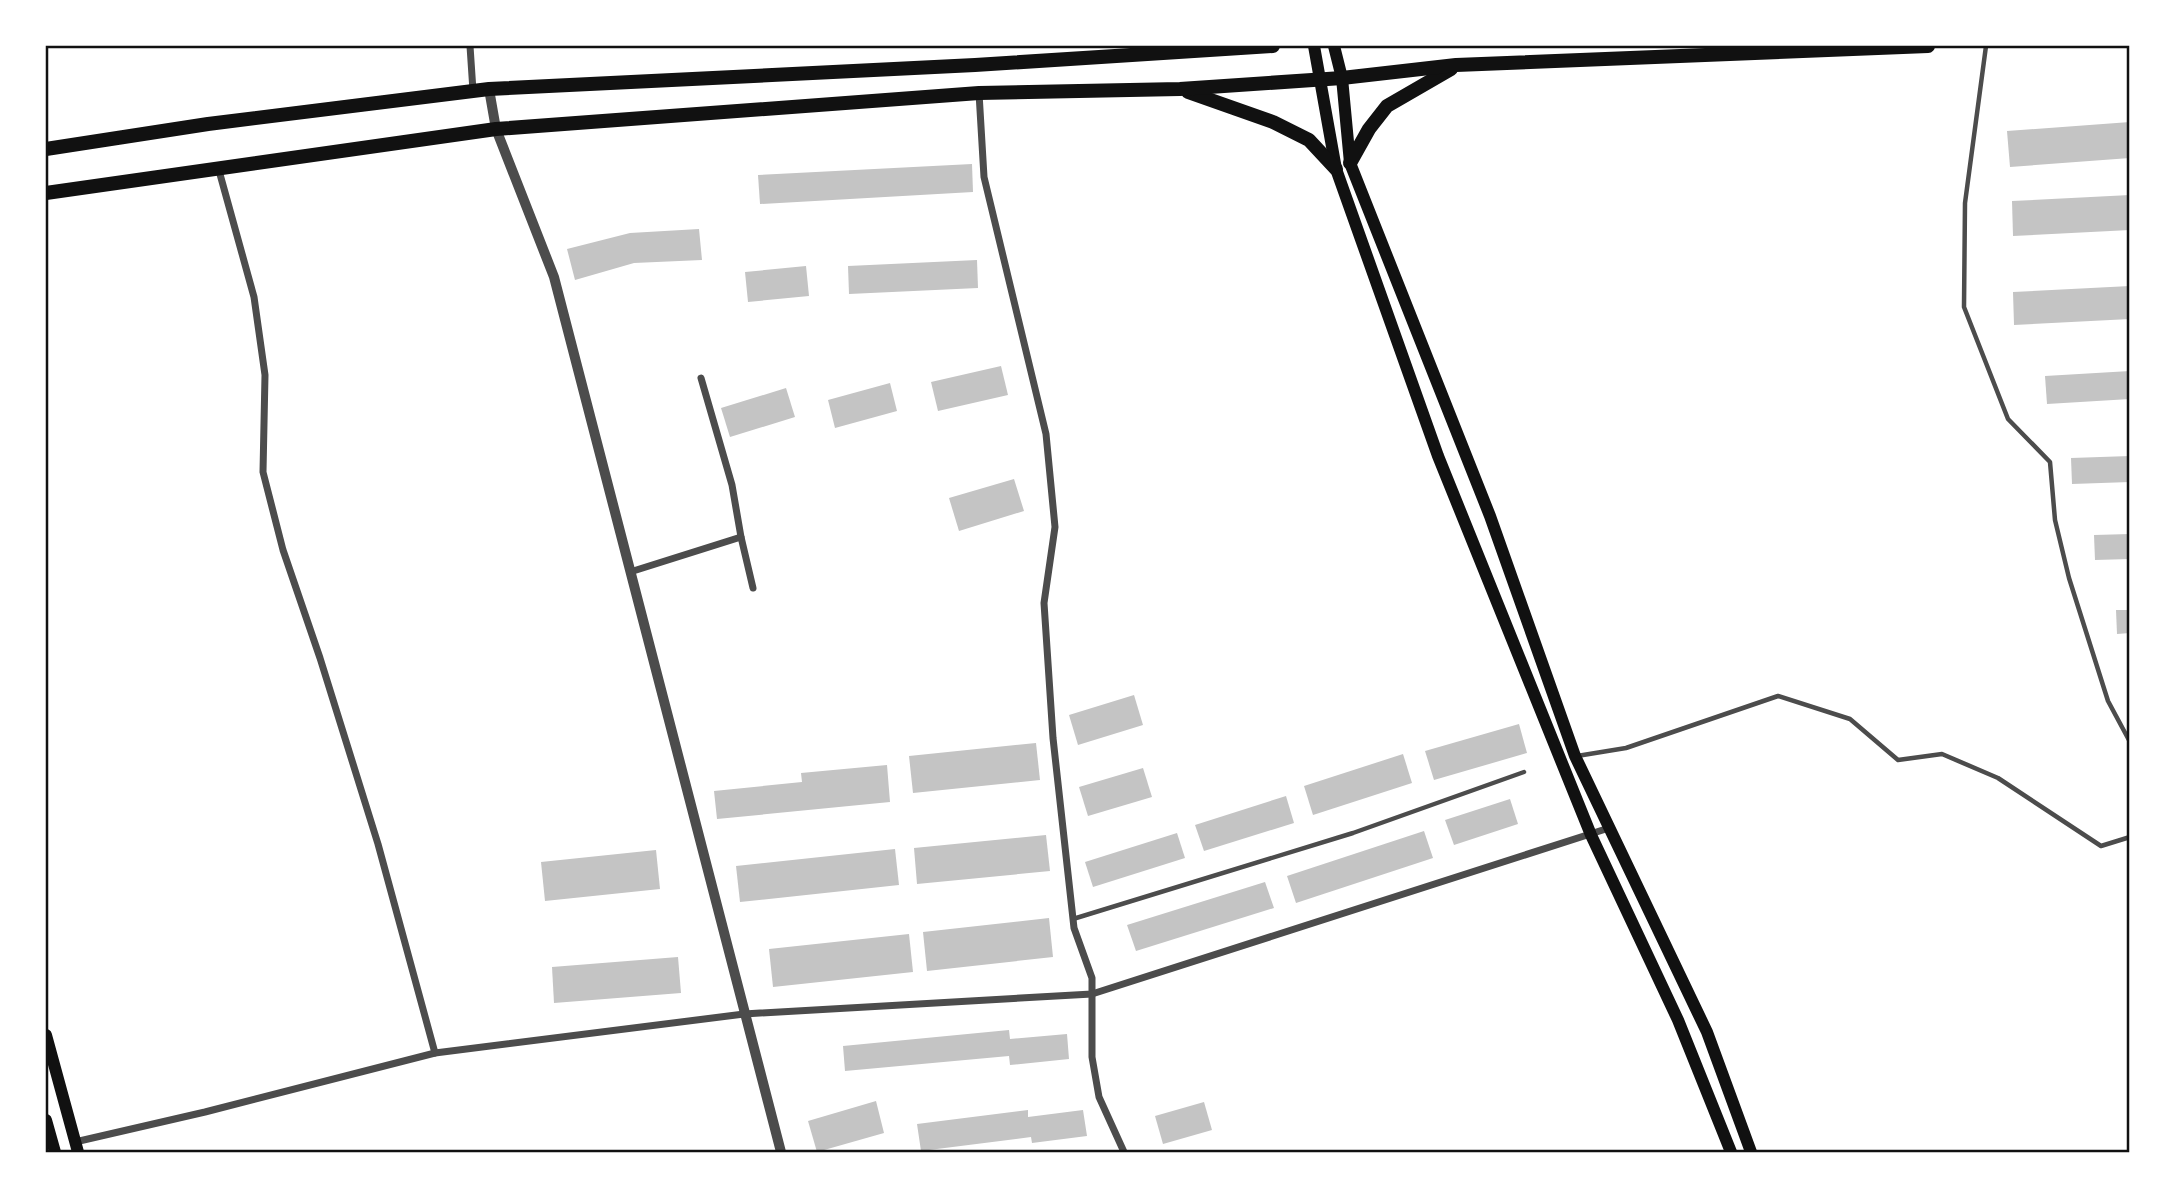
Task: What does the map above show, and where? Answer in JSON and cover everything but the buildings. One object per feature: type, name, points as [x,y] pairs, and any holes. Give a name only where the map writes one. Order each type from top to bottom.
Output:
[{"type":"main road","points":[[46,149],[208,124],[489,89],[975,65],[1192,48],[1273,46]]},
{"type":"main road","points":[[1314,46],[1343,166],[1438,456],[1591,835],[1678,1020],[1731,1153]]},
{"type":"main road","points":[[1334,46],[1342,78],[1343,166],[1490,516],[1575,756],[1707,1032],[1751,1153]]},
{"type":"main road","points":[[46,193],[496,129],[979,93],[1180,89],[1342,78],[1456,65],[1928,46]]},
{"type":"main road","points":[[1343,166],[1387,106],[1456,65]]},
{"type":"main road","points":[[1180,89],[1273,122],[1309,140],[1343,166]]},
{"type":"main road","points":[[46,1035],[77,1147]]},
{"type":"main road","points":[[46,1120],[55,1153]]},
{"type":"street","points":[[470,46],[473,91]]},
{"type":"street","points":[[489,89],[496,129],[554,277],[780,1153]]},
{"type":"street","points":[[979,93],[984,177],[1046,434],[1055,527],[1044,603],[1050,711],[1074,928],[1092,978],[1092,1056],[1099,1097],[1124,1153]]},
{"type":"street","points":[[218,167],[254,297],[265,375],[263,472],[283,550],[378,844],[435,1053]]},
{"type":"street","points":[[701,378],[732,485],[753,588]]},
{"type":"street","points":[[630,572],[741,537]]},
{"type":"street","points":[[77,1147],[435,1053],[744,1014],[1092,994],[1609,828]]},
{"type":"lane","points":[[1986,46],[1965,203],[1964,307],[2008,419],[2050,462],[2055,520],[2069,578],[2108,701],[2130,742]]},
{"type":"lane","points":[[1575,756],[1626,748],[1778,696],[1850,719],[1898,760],[1942,754],[1998,778],[2101,846],[2130,837]]},
{"type":"lane","points":[[1073,919],[1353,832],[1524,772]]}]
